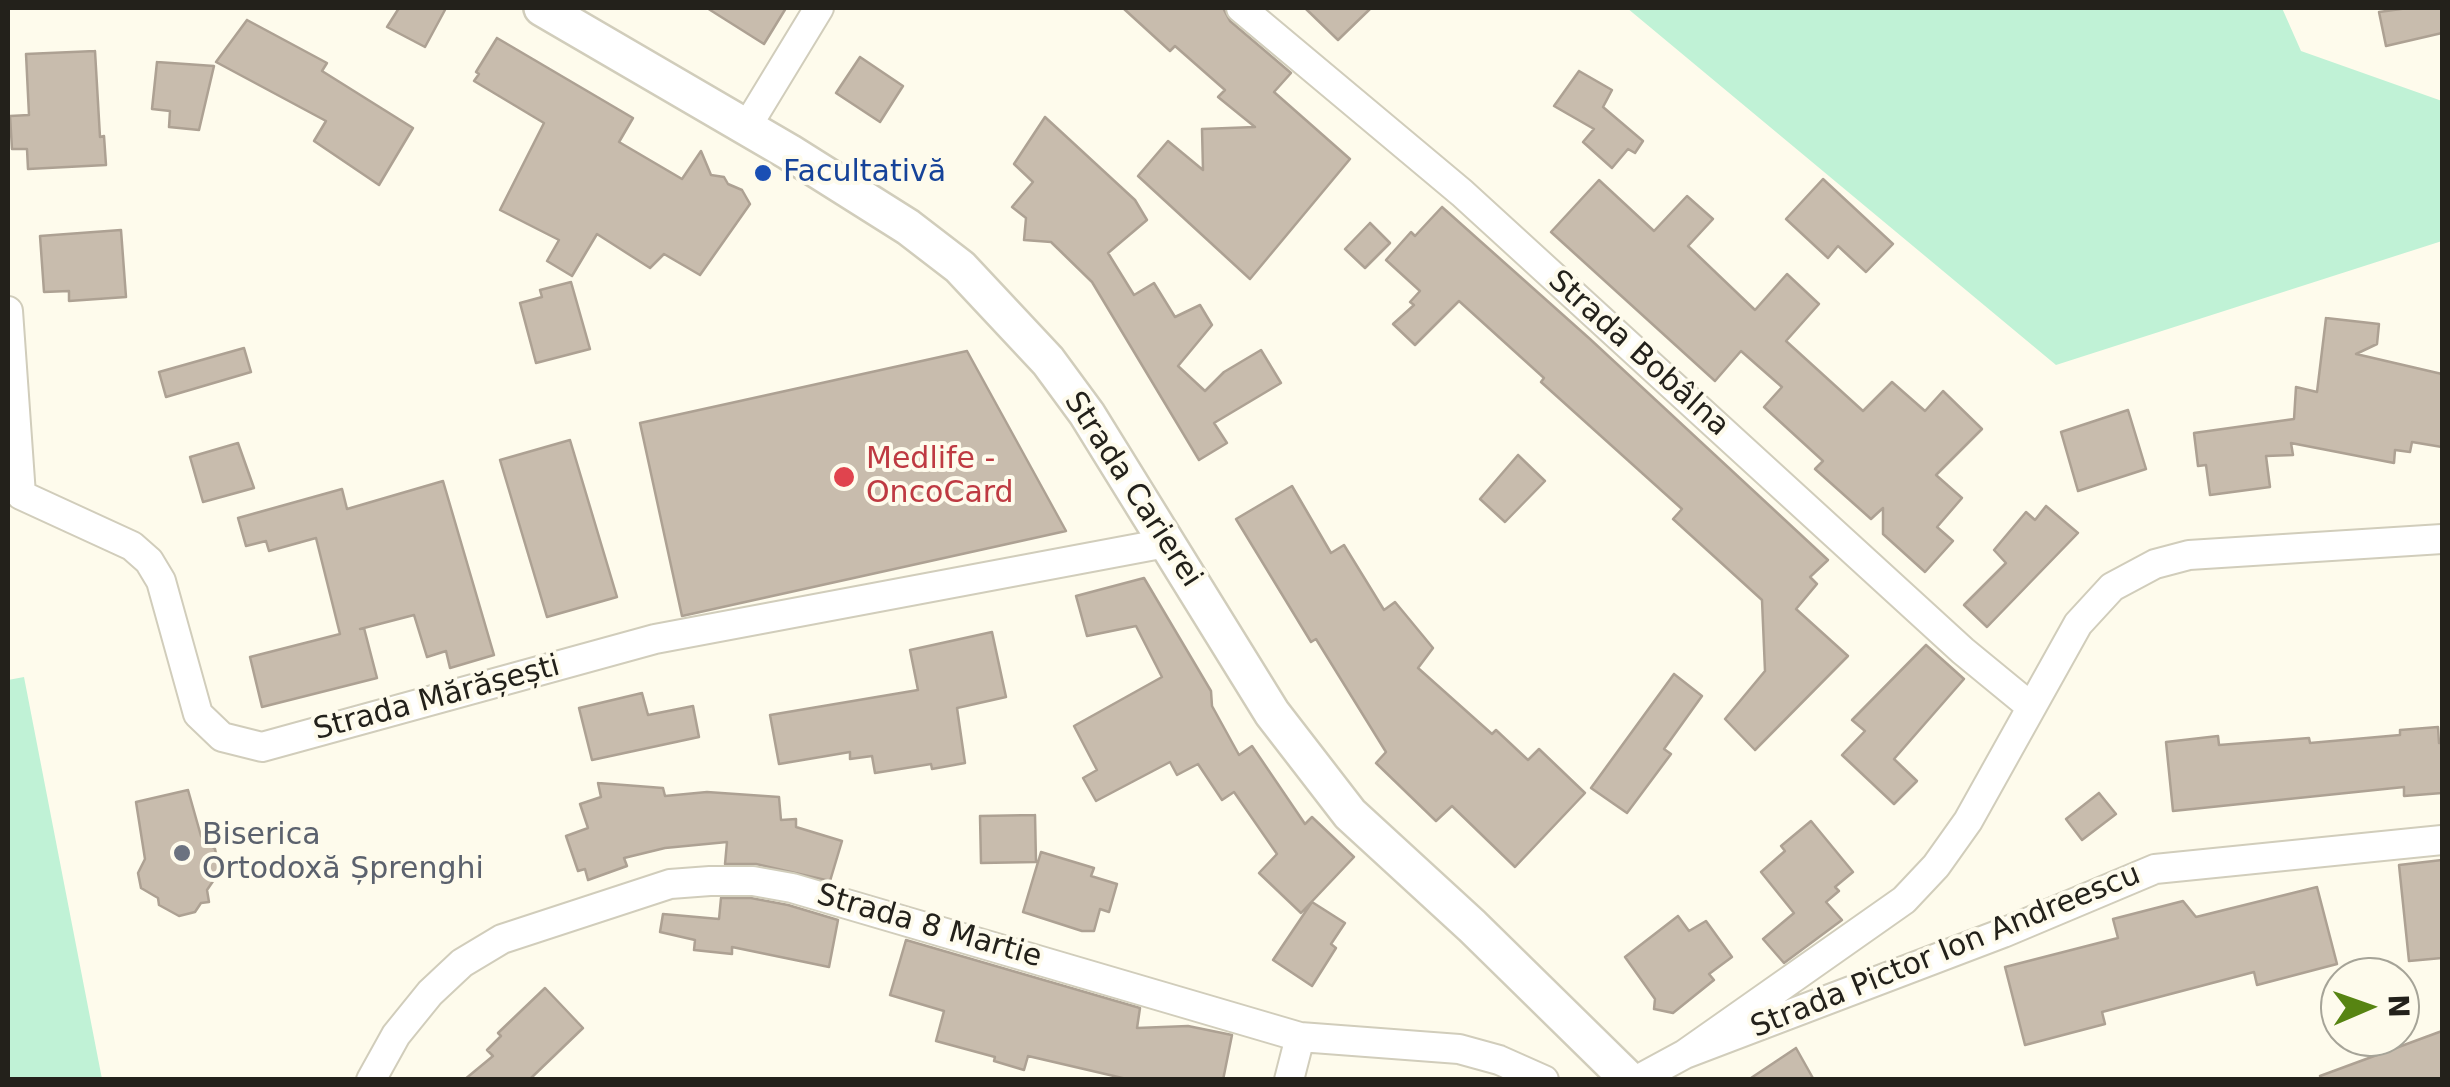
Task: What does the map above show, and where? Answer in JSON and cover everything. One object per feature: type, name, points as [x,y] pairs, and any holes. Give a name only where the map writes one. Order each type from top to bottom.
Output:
[{"type":"street","name":"Strada Carierei","points":[[542,8],[908,226],[960,267],[1048,361],[1087,414],[1272,713],[1350,814],[1472,926],[1628,1080]]},
{"type":"street","points":[[746,128],[819,8]]},
{"type":"street","name":"Strada Bobâlna","points":[[1240,8],[1462,193],[1964,651],[2030,706]]},
{"type":"street","name":"Strada Mărășești","points":[[8,311],[12,496],[132,546],[149,561],[161,581],[198,714],[222,738],[262,746],[655,639],[1166,543]]},
{"type":"street","points":[[1685,1054],[1904,900],[1936,866],[1968,821],[2078,624],[2112,587],[2155,564],[2189,555],[2442,539]]},
{"type":"street","name":"Strada Pictor Ion Andreescu","points":[[1637,1080],[1685,1054],[2003,933],[2154,869],[2442,840]]},
{"type":"street","name":"Strada 8 Martie","points":[[371,1080],[396,1035],[430,994],[462,963],[488,947],[544,924],[670,884],[710,881],[753,881],[792,888],[1300,1036],[1459,1049],[1499,1060],[1544,1080]]},
{"type":"street","points":[[1290,1080],[1300,1036]]},
{"type":"green space","points":[[1627,8],[2282,8],[2301,51],[2442,101],[2442,241],[2056,365]]},
{"type":"green space","points":[[24,677],[102,1079],[8,1079],[8,680]]},
{"type":"building","points":[[399,8],[446,8],[425,47],[387,27]]},
{"type":"building","points":[[707,8],[786,8],[764,44]]},
{"type":"building","points":[[1123,8],[1223,8],[1230,21],[1291,73],[1274,92],[1350,159],[1250,279],[1138,176],[1168,141],[1203,170],[1202,129],[1255,127],[1218,97],[1225,90],[1175,46],[1170,51]]},
{"type":"building","points":[[1305,8],[1371,8],[1338,40]]},
{"type":"building","points":[[2442,8],[2442,33],[2386,46],[2379,12]]},
{"type":"building","points":[[247,20],[327,63],[322,71],[413,128],[379,185],[314,141],[326,121],[216,62]]},
{"type":"building","points":[[497,38],[633,118],[619,142],[682,179],[701,151],[711,175],[724,177],[728,184],[742,190],[750,204],[700,275],[664,254],[650,268],[597,234],[572,276],[547,261],[559,240],[500,210],[544,123],[474,81]]},
{"type":"building","points":[[95,51],[100,137],[104,136],[106,165],[28,169],[27,149],[12,149],[10,116],[29,115],[26,54]]},
{"type":"building","points":[[860,57],[903,86],[880,122],[836,93]]},
{"type":"building","points":[[157,62],[214,66],[199,130],[169,127],[170,111],[152,109]]},
{"type":"building","points":[[1579,71],[1612,90],[1603,107],[1643,141],[1635,153],[1628,149],[1612,168],[1583,142],[1594,129],[1554,106]]},
{"type":"building","points":[[1045,117],[1135,200],[1147,220],[1108,253],[1134,295],[1154,283],[1175,317],[1200,305],[1212,325],[1178,366],[1205,391],[1224,372],[1261,350],[1281,383],[1214,423],[1227,443],[1199,460],[1092,282],[1051,242],[1024,240],[1026,218],[1012,207],[1033,182],[1014,164]]},
{"type":"building","points":[[1823,179],[1893,244],[1866,272],[1838,246],[1828,258],[1786,219]]},
{"type":"building","points":[[1599,180],[1654,231],[1687,196],[1713,219],[1688,246],[1755,310],[1787,274],[1819,304],[1786,341],[1863,411],[1892,382],[1925,411],[1943,391],[1982,429],[1936,475],[1962,498],[1937,527],[1953,541],[1925,572],[1883,534],[1883,508],[1871,519],[1815,469],[1823,461],[1764,407],[1782,387],[1741,351],[1715,381],[1551,232]]},
{"type":"building","points":[[1442,207],[1828,560],[1810,577],[1817,584],[1796,609],[1848,656],[1755,750],[1725,719],[1765,671],[1762,600],[1673,519],[1682,509],[1541,382],[1544,378],[1459,301],[1415,345],[1393,324],[1414,305],[1410,302],[1420,291],[1386,260],[1411,232],[1415,236]]},
{"type":"building","points":[[1370,223],[1390,243],[1365,268],[1345,249]]},
{"type":"building","points":[[121,230],[126,297],[69,301],[69,291],[44,292],[40,236]]},
{"type":"building","points":[[571,282],[590,349],[536,363],[520,303],[542,297],[540,290]]},
{"type":"building","points":[[2326,318],[2379,324],[2377,344],[2356,354],[2442,374],[2442,447],[2412,442],[2410,452],[2395,450],[2394,463],[2291,443],[2293,455],[2266,456],[2270,487],[2210,495],[2206,465],[2198,466],[2194,433],[2294,419],[2296,387],[2317,392]]},
{"type":"building","points":[[244,348],[251,372],[166,397],[159,372]]},
{"type":"building","name":"Medlife - OncoCard","points":[[967,351],[1066,531],[682,616],[640,423]]},
{"type":"building","points":[[2128,410],[2146,469],[2078,491],[2061,432]]},
{"type":"building","points":[[570,440],[617,597],[547,617],[500,460]]},
{"type":"building","points":[[238,443],[254,488],[203,502],[190,457]]},
{"type":"building","points":[[1518,455],[1545,481],[1505,522],[1480,499]]},
{"type":"building","points":[[443,481],[494,655],[450,668],[446,651],[427,657],[414,615],[360,629],[364,628],[377,678],[262,707],[250,657],[340,634],[316,538],[269,551],[266,541],[246,546],[238,518],[342,489],[347,509]]},
{"type":"building","points":[[1292,486],[1331,553],[1344,545],[1384,610],[1395,602],[1433,648],[1418,668],[1492,734],[1496,730],[1528,760],[1539,749],[1585,793],[1515,867],[1452,806],[1436,821],[1376,763],[1386,752],[1316,639],[1311,642],[1236,519]]},
{"type":"building","points":[[2046,506],[2078,533],[1987,627],[1964,605],[2006,563],[1994,550],[2026,512],[2035,520]]},
{"type":"building","points":[[1144,578],[1211,691],[1212,706],[1239,755],[1252,746],[1305,824],[1312,817],[1354,857],[1301,913],[1259,873],[1277,854],[1234,792],[1222,800],[1198,764],[1177,775],[1170,762],[1096,801],[1083,778],[1097,770],[1074,726],[1162,677],[1136,626],[1087,636],[1076,596]]},
{"type":"building","points":[[992,632],[1006,697],[957,708],[965,763],[875,773],[872,756],[850,759],[850,752],[779,764],[770,715],[918,690],[910,650]]},
{"type":"building","points":[[1926,645],[1964,679],[1894,759],[1917,781],[1894,804],[1842,755],[1865,731],[1852,720]]},
{"type":"building","points":[[1674,674],[1702,696],[1664,749],[1671,754],[1627,813],[1591,788]]},
{"type":"building","points":[[642,693],[648,715],[693,706],[699,737],[592,760],[579,708]]},
{"type":"building","points":[[2438,727],[2442,743],[2442,793],[2404,796],[2404,787],[2173,811],[2166,742],[2218,736],[2219,745],[2309,738],[2310,743],[2400,735],[2400,730]]},
{"type":"building","points":[[598,783],[663,788],[665,796],[707,792],[779,797],[781,820],[796,819],[796,827],[842,841],[830,881],[756,864],[725,864],[727,842],[665,848],[624,858],[627,866],[588,880],[585,869],[578,871],[566,836],[588,828],[580,804],[601,797]]},
{"type":"building","name":"Biserica Ortodoxă Șprenghi","points":[[188,790],[201,836],[215,849],[220,871],[207,890],[209,902],[201,903],[195,912],[179,916],[159,905],[158,898],[141,888],[138,873],[145,859],[136,802]]},
{"type":"building","points":[[2099,793],[2116,814],[2082,840],[2066,819]]},
{"type":"building","points":[[1035,815],[1036,862],[981,863],[980,816]]},
{"type":"building","points":[[1811,821],[1853,872],[1835,887],[1839,891],[1826,902],[1842,920],[1784,963],[1763,939],[1794,913],[1761,872],[1785,851],[1781,846]]},
{"type":"building","points":[[1041,852],[1094,868],[1091,876],[1117,884],[1109,912],[1100,909],[1094,931],[1082,931],[1023,912]]},
{"type":"building","points":[[2442,860],[2442,958],[2409,957],[2399,865]]},
{"type":"building","points":[[2317,887],[2335,957],[2320,957],[2320,968],[2257,985],[2254,972],[2102,1012],[2105,1024],[2025,1045],[2005,967],[2118,938],[2113,919],[2183,901],[2196,917]]},
{"type":"building","points":[[721,898],[751,898],[838,920],[829,967],[732,947],[732,954],[694,950],[695,940],[660,932],[663,914],[719,919]]},
{"type":"building","points":[[1312,902],[1345,923],[1331,944],[1336,948],[1312,986],[1273,960]]},
{"type":"building","points":[[1678,916],[1689,931],[1706,921],[1732,957],[1709,974],[1714,980],[1673,1013],[1654,1009],[1655,999],[1625,957]]},
{"type":"building","points":[[906,940],[1140,1008],[1137,1028],[1188,1026],[1232,1035],[1223,1080],[1131,1080],[1028,1056],[1024,1070],[994,1061],[995,1057],[936,1041],[944,1011],[890,995]]},
{"type":"building","points":[[545,988],[583,1028],[529,1080],[464,1080],[493,1056],[487,1050],[501,1036],[498,1033]]},
{"type":"building","points":[[2442,1031],[2442,1080],[2321,1080],[2320,1076],[2372,1057],[2420,1057],[2420,1039]]},
{"type":"building","points":[[1796,1048],[1814,1080],[1748,1080]]},
{"type":"place","name":"Facultativă","points":[[763,173]]},
{"type":"place","name":"Medlife - OncoCard","points":[[844,477]]},
{"type":"place","name":"Biserica Ortodoxă Șprenghi","points":[[182,853]]}]
